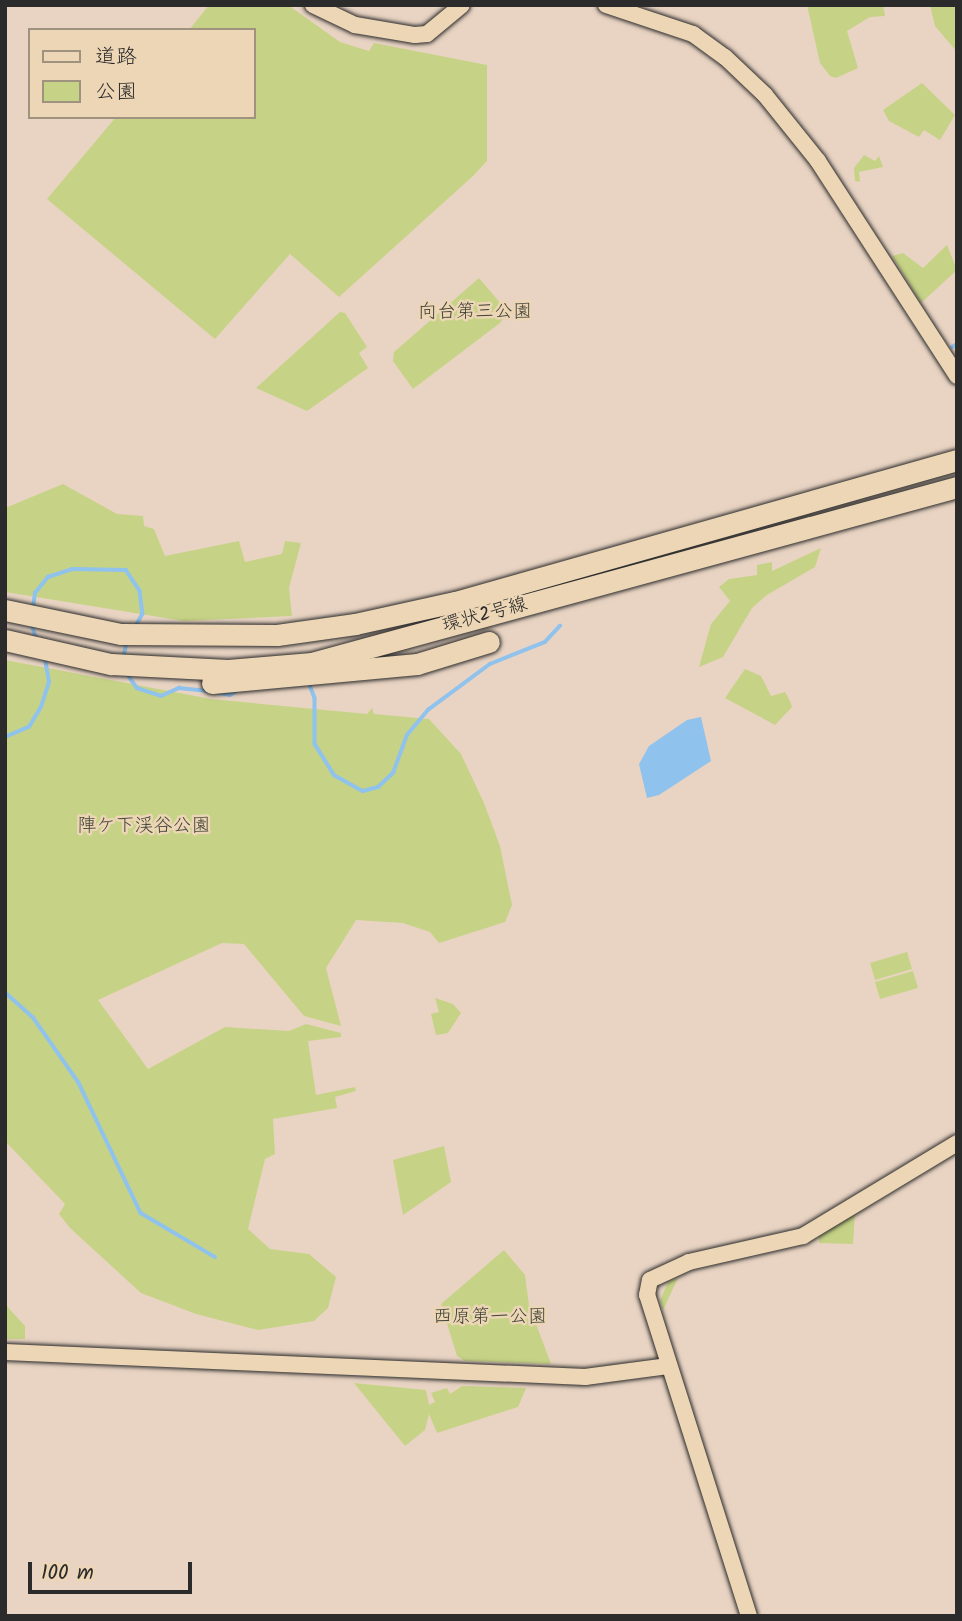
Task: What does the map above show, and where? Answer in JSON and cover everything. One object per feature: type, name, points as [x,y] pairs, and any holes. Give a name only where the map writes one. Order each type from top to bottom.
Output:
[{"type":"main road","name":"環状2号線","points":[[5,610],[121,634],[277,635],[355,625],[455,602],[957,460]]},
{"type":"main road","name":"環状2号線","points":[[314,669],[948,490]]},
{"type":"main road","points":[[713,571],[863,524],[948,490]]},
{"type":"main road","points":[[5,640],[111,664],[154,678],[208,683],[314,669],[417,664],[489,642]]},
{"type":"street","points":[[313,5],[355,25],[415,35],[427,34],[462,5]]},
{"type":"street","points":[[606,5],[694,34],[725,57],[765,95],[818,161],[957,376]]},
{"type":"street","points":[[749,1616],[647,1295],[656,1275],[689,1262],[803,1236],[957,1143]]},
{"type":"street","points":[[5,1352],[584,1377],[668,1366]]},
{"type":"green space","points":[[209,5],[288,5],[340,42],[369,51],[374,43],[487,65],[487,161],[339,297],[290,254],[215,339],[47,199],[114,119],[256,119],[256,28],[191,28]]},
{"type":"green space","points":[[807,5],[883,5],[885,16],[870,17],[847,31],[858,68],[836,78],[830,76],[820,63]]},
{"type":"green space","points":[[930,5],[957,5],[957,52],[935,26]]},
{"type":"green space","points":[[922,83],[955,115],[940,140],[924,130],[919,137],[889,121],[883,110]]},
{"type":"green space","points":[[864,155],[875,161],[879,156],[883,167],[859,172],[860,182],[855,181],[854,168]]},
{"type":"green space","points":[[947,245],[957,270],[921,303],[892,256],[903,253],[923,268]]},
{"type":"green space","name":"向台第三公園","points":[[479,278],[508,312],[500,323],[413,389],[393,361],[394,352]]},
{"type":"green space","points":[[340,312],[345,313],[367,347],[359,353],[368,368],[307,411],[256,388]]},
{"type":"green space","points":[[63,484],[117,514],[143,516],[144,526],[154,529],[165,556],[239,541],[245,562],[282,554],[285,541],[301,543],[289,588],[292,616],[184,621],[5,592],[5,508]]},
{"type":"green space","points":[[821,548],[815,567],[767,595],[752,608],[723,657],[699,667],[711,624],[730,601],[719,587],[729,579],[757,575],[757,565],[772,562],[772,571]]},
{"type":"green space","name":"陣ケ下渓谷公園","points":[[5,660],[211,699],[367,714],[372,708],[374,714],[429,719],[461,754],[484,803],[500,846],[512,905],[505,922],[439,943],[430,932],[403,923],[356,920],[326,968],[341,1026],[304,1016],[244,944],[222,943],[98,1000],[148,1069],[225,1027],[289,1031],[306,1024],[341,1033],[341,1037],[308,1041],[316,1095],[355,1087],[356,1091],[335,1097],[337,1108],[273,1119],[275,1154],[265,1159],[248,1229],[270,1249],[309,1254],[336,1277],[328,1308],[314,1321],[258,1330],[196,1314],[141,1293],[70,1228],[59,1214],[65,1204],[5,1141]]},
{"type":"green space","points":[[745,669],[761,676],[771,696],[785,692],[790,701],[792,707],[775,725],[725,698]]},
{"type":"green space","points":[[907,952],[912,969],[875,980],[870,963]]},
{"type":"green space","points":[[913,971],[918,988],[880,999],[875,982]]},
{"type":"green space","points":[[435,998],[453,1004],[461,1013],[448,1033],[436,1035],[431,1014],[439,1012]]},
{"type":"green space","points":[[444,1146],[451,1182],[403,1215],[393,1160]]},
{"type":"green space","points":[[855,1212],[853,1244],[819,1243],[819,1232]]},
{"type":"green space","name":"西原第一公園","points":[[504,1250],[525,1275],[529,1305],[551,1364],[465,1361],[457,1356],[441,1304]]},
{"type":"green space","points":[[678,1278],[663,1310],[660,1301],[668,1282]]},
{"type":"green space","points":[[5,1304],[25,1326],[25,1339],[5,1339]]},
{"type":"green space","points":[[354,1383],[426,1390],[429,1405],[435,1402],[431,1393],[447,1388],[450,1394],[462,1386],[526,1388],[518,1407],[437,1433],[429,1414],[425,1430],[405,1446]]},
{"type":"water","points":[[701,717],[711,761],[659,795],[647,798],[639,764],[649,746],[687,720]]},
{"type":"waterway","points":[[952,347],[957,344]]},
{"type":"waterway","points":[[33,609],[35,593],[48,577],[72,569],[126,570],[140,591],[143,614],[136,626]]},
{"type":"waterway","points":[[31,623],[37,639]]},
{"type":"waterway","points":[[308,680],[315,698],[315,744],[334,775],[363,791],[378,787],[393,773],[407,735],[428,710],[490,664],[545,642],[560,626]]},
{"type":"waterway","points":[[123,658],[127,642]]},
{"type":"waterway","points":[[5,737],[29,727],[41,707],[49,682],[44,655]]},
{"type":"waterway","points":[[126,672],[137,688],[161,696],[179,688],[208,691]]},
{"type":"waterway","points":[[216,692],[230,695],[238,690]]},
{"type":"waterway","points":[[5,992],[33,1017],[79,1083],[141,1213],[215,1257]]}]
